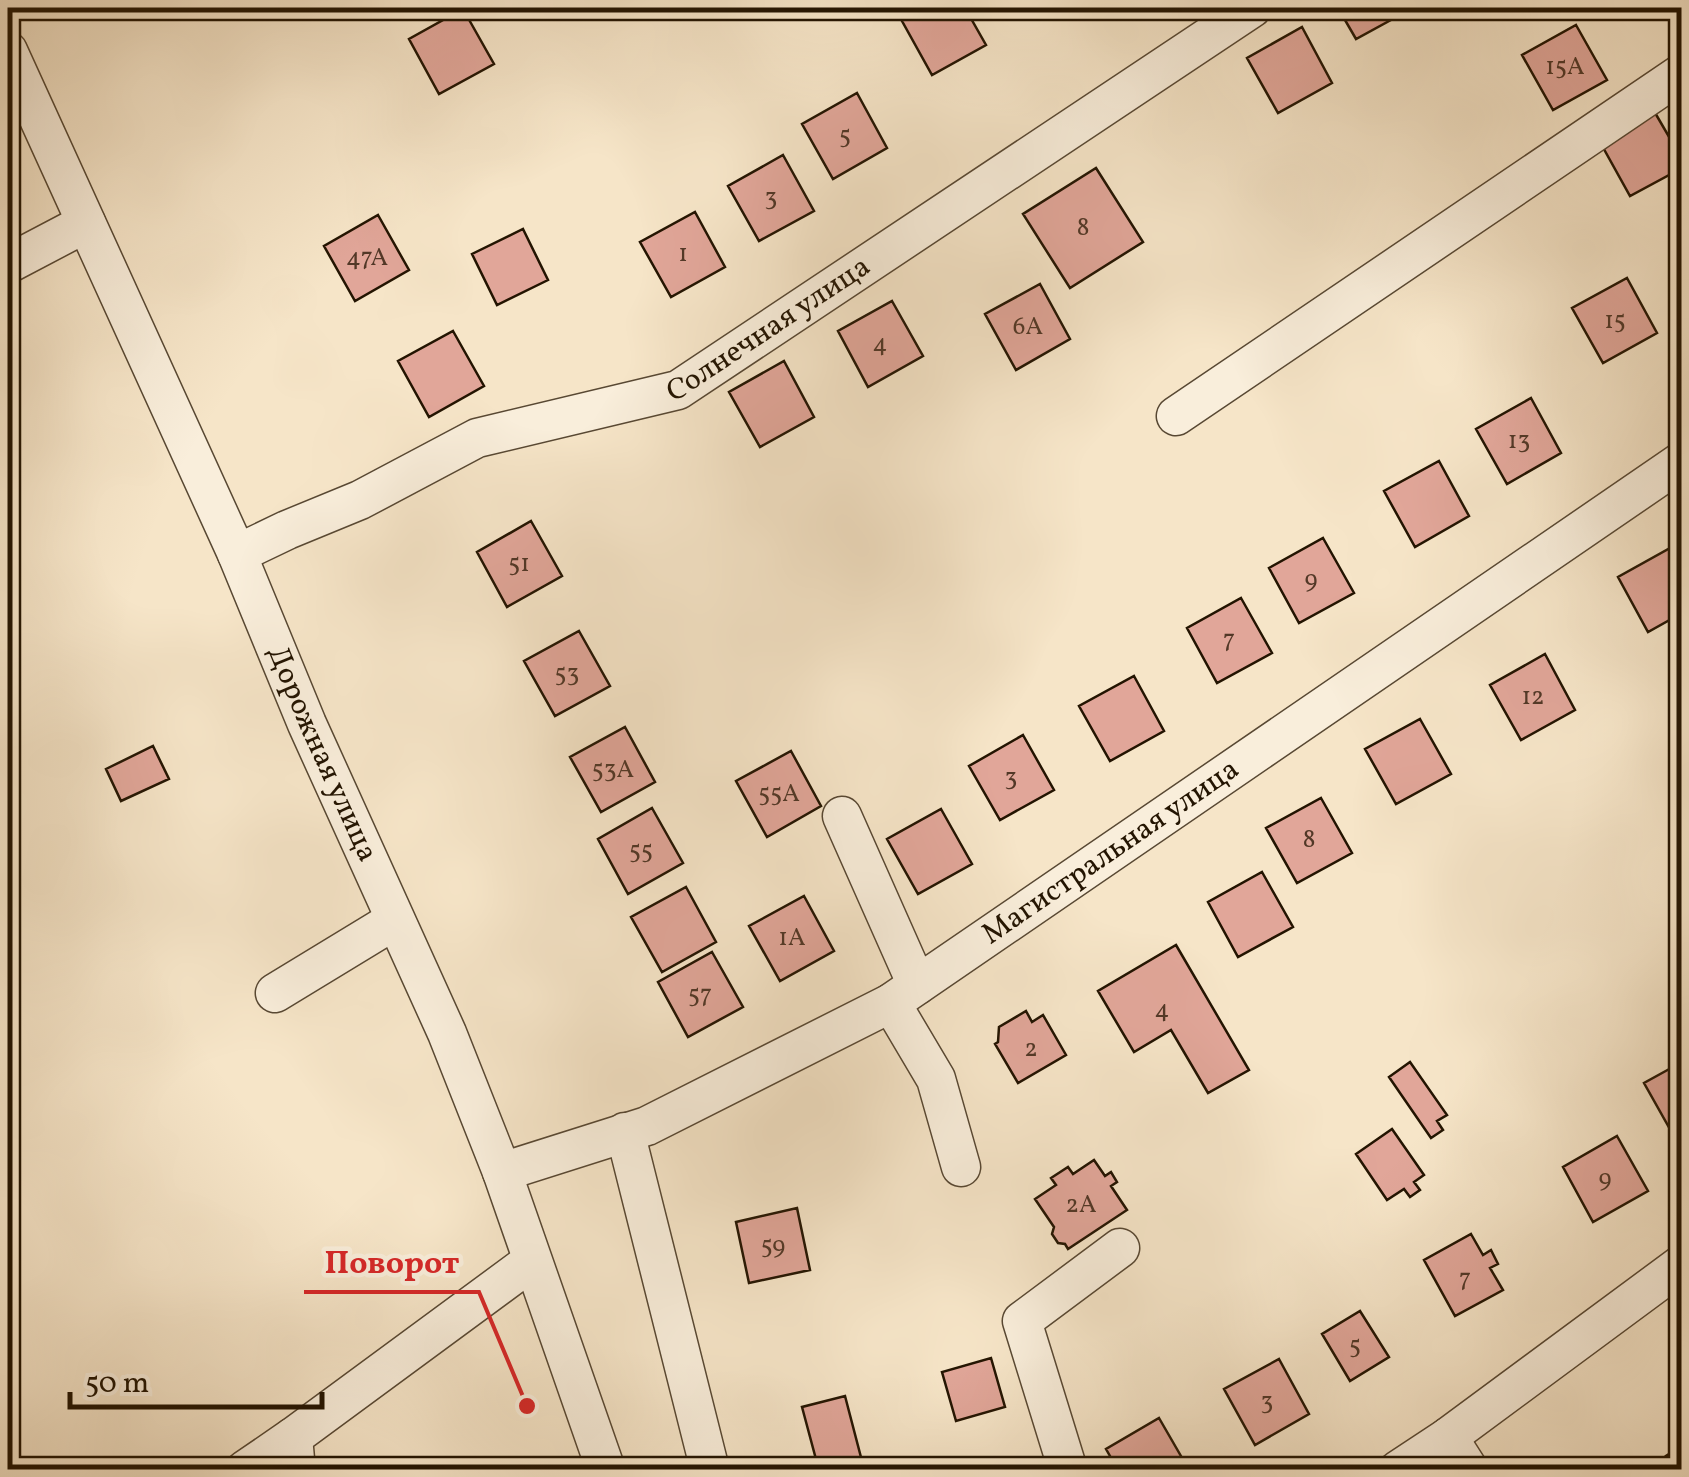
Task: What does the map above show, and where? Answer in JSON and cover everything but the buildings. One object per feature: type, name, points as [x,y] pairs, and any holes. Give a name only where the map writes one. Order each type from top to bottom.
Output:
[{"type":"street","name":"Солнечная улица","points":[[237,554],[360,500],[476,438],[678,390],[1252,8]]},
{"type":"street","name":"Дорожная улица","points":[[8,50],[237,554],[307,724],[448,1033],[502,1172],[606,1470]]},
{"type":"street","points":[[1176,416],[1682,73]]},
{"type":"street","points":[[8,264],[86,223]]},
{"type":"street","name":"Магистральная улица","points":[[502,1172],[647,1126],[904,994],[1682,461]]},
{"type":"street","points":[[842,816],[936,1079],[961,1168]]},
{"type":"street","points":[[275,993],[395,920]]},
{"type":"street","points":[[625,1132],[710,1470]]},
{"type":"street","points":[[1068,1470],[1022,1321],[1120,1248]]},
{"type":"street","points":[[245,1470],[294,1453],[532,1261]]},
{"type":"street","points":[[1398,1470],[1682,1264]]},
{"type":"street","points":[[1448,1437],[1468,1470]]},
{"type":"place","name":"Поворот","points":[[527,1406]]}]
